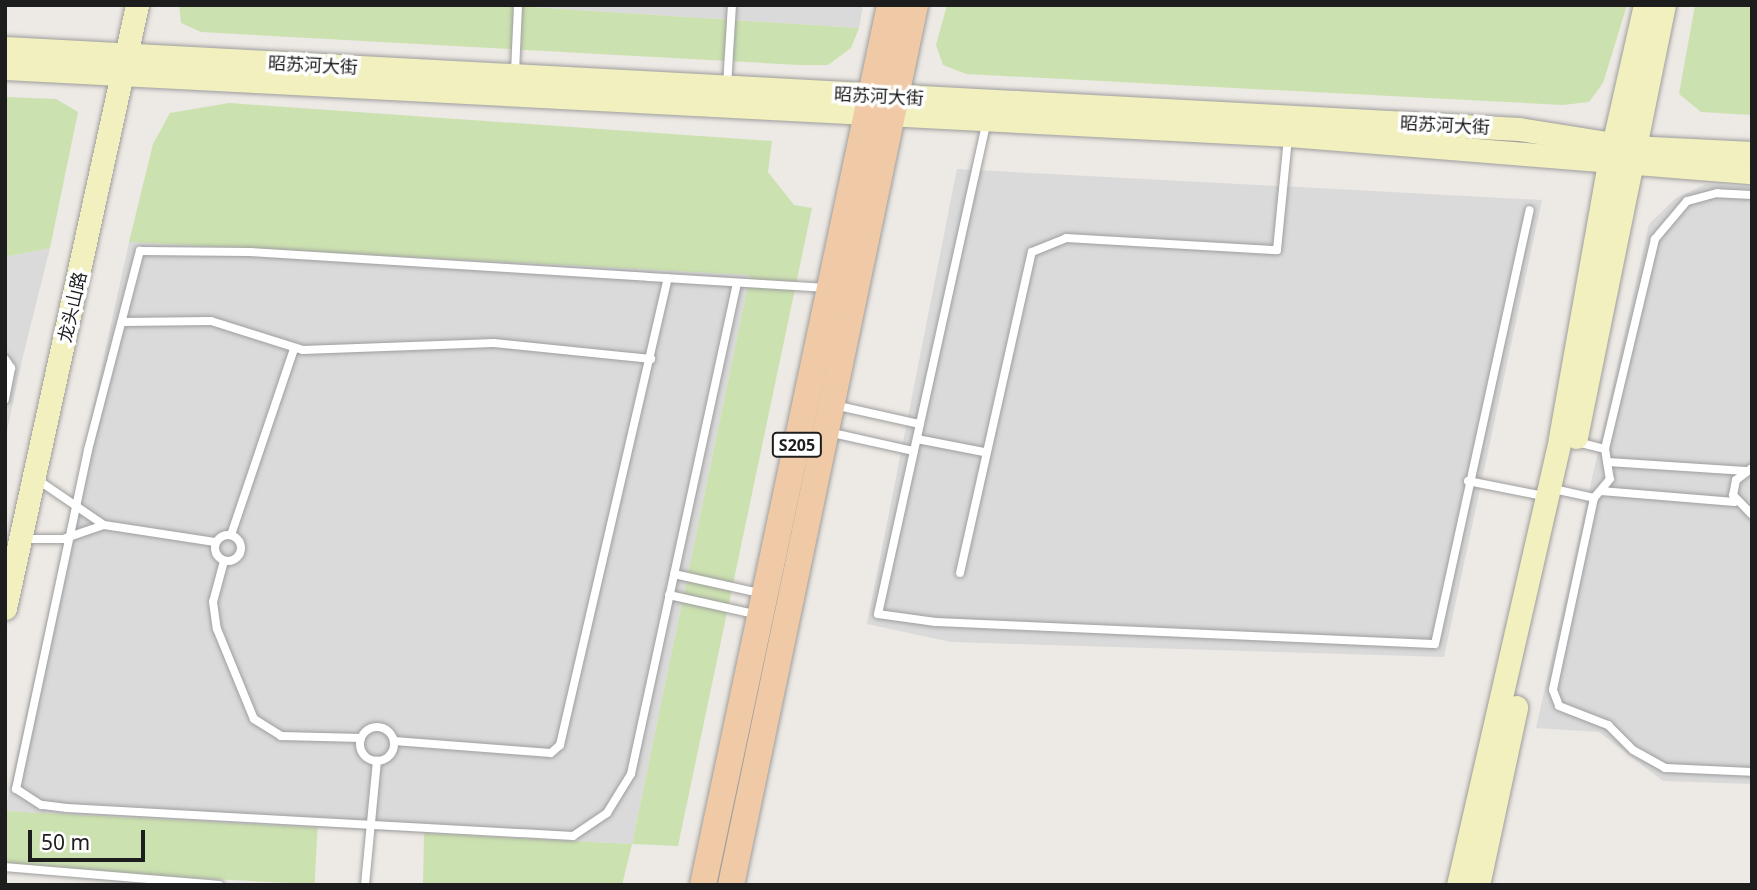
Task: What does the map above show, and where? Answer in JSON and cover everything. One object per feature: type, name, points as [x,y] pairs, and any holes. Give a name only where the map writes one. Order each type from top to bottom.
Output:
[{"type":"main road","name":"S205","points":[[732,885],[831,405],[881,106],[890,5]]},
{"type":"main road","name":"S205","points":[[704,885],[830,288],[881,106],[915,5]]},
{"type":"street","name":"龙头山路","points":[[5,608],[137,5]]},
{"type":"street","points":[[1458,885],[1567,440],[1645,5]]},
{"type":"street","points":[[1620,154],[1664,5]]},
{"type":"street","name":"昭苏河大街","points":[[5,48],[125,66],[881,106],[1519,129],[1620,154],[1752,172]]},
{"type":"street","name":"昭苏河大街","points":[[5,68],[125,66],[514,76],[727,88],[987,120],[1620,154],[1752,153]]},
{"type":"street","points":[[1478,885],[1553,492]]},
{"type":"lane","points":[[514,76],[519,5]]},
{"type":"lane","points":[[727,88],[732,5]]},
{"type":"lane","points":[[987,120],[878,614],[935,622],[1425,647],[1436,644],[1468,481],[1530,210]]},
{"type":"lane","points":[[960,573],[984,453],[1032,252],[1066,238],[1276,250],[1289,135]]},
{"type":"lane","points":[[1752,195],[1717,193],[1687,201],[1655,239],[1605,449],[1610,479],[1594,498],[1553,691],[1559,706],[1608,725],[1633,751],[1665,768],[1752,772]]},
{"type":"lane","points":[[737,283],[631,775],[607,813],[573,836],[67,808],[23,797],[17,778],[76,504],[140,251],[667,278],[830,288]]},
{"type":"lane","points":[[231,535],[242,549],[225,561],[213,602],[217,629],[254,719],[281,736],[361,738],[377,726],[394,741],[551,753],[560,745],[651,359],[667,278]]},
{"type":"lane","points":[[121,322],[211,321],[295,349],[494,343],[651,359]]},
{"type":"lane","points":[[20,539],[69,536],[103,525],[215,542],[231,535],[295,349]]},
{"type":"lane","points":[[5,359],[11,369],[5,399]]},
{"type":"lane","points":[[831,405],[920,424]]},
{"type":"lane","points":[[825,432],[914,451]]},
{"type":"lane","points":[[916,439],[984,453]]},
{"type":"lane","points":[[1567,440],[1605,449]]},
{"type":"lane","points":[[1608,462],[1749,469]]},
{"type":"lane","points":[[1735,502],[1734,486],[1749,469]]},
{"type":"lane","points":[[34,477],[103,525]]},
{"type":"lane","points":[[1468,481],[1594,498]]},
{"type":"lane","points":[[1601,491],[1735,502],[1752,515]]},
{"type":"lane","points":[[215,542],[225,561]]},
{"type":"lane","points":[[674,573],[763,605]]},
{"type":"lane","points":[[669,595],[763,605]]},
{"type":"lane","points":[[361,738],[362,753],[377,761]]},
{"type":"lane","points":[[377,761],[392,753],[394,741]]},
{"type":"lane","points":[[365,885],[377,761]]},
{"type":"lane","points":[[5,867],[219,885]]},
{"type":"shaded area","points":[[501,5],[863,5],[859,28]]},
{"type":"shaded area","points":[[957,169],[1542,200],[1444,657],[951,642],[867,624]]},
{"type":"shaded area","points":[[1706,184],[1752,187],[1752,784],[1663,781],[1599,732],[1536,728],[1649,224],[1676,198]]},
{"type":"shaded area","points":[[129,242],[750,275],[632,844],[5,811]]},
{"type":"shaded area","points":[[50,248],[21,364],[5,441],[5,257]]},
{"type":"green space","points":[[179,5],[501,5],[859,28],[851,48],[828,65],[800,65],[201,32],[181,23]]},
{"type":"green space","points":[[947,5],[1627,5],[1603,83],[1589,102],[1563,105],[966,74],[943,65],[936,45]]},
{"type":"green space","points":[[1695,5],[1752,5],[1752,115],[1701,112],[1679,94]]},
{"type":"green space","points":[[5,97],[56,99],[78,112],[50,248],[5,257]]},
{"type":"green space","points":[[229,103],[772,141],[768,172],[794,205],[812,208],[678,846],[632,844],[750,275],[129,242],[153,144],[170,113]]},
{"type":"green space","points":[[5,811],[318,827],[315,884],[5,868]]},
{"type":"green space","points":[[424,833],[632,844],[622,885],[423,885]]}]
